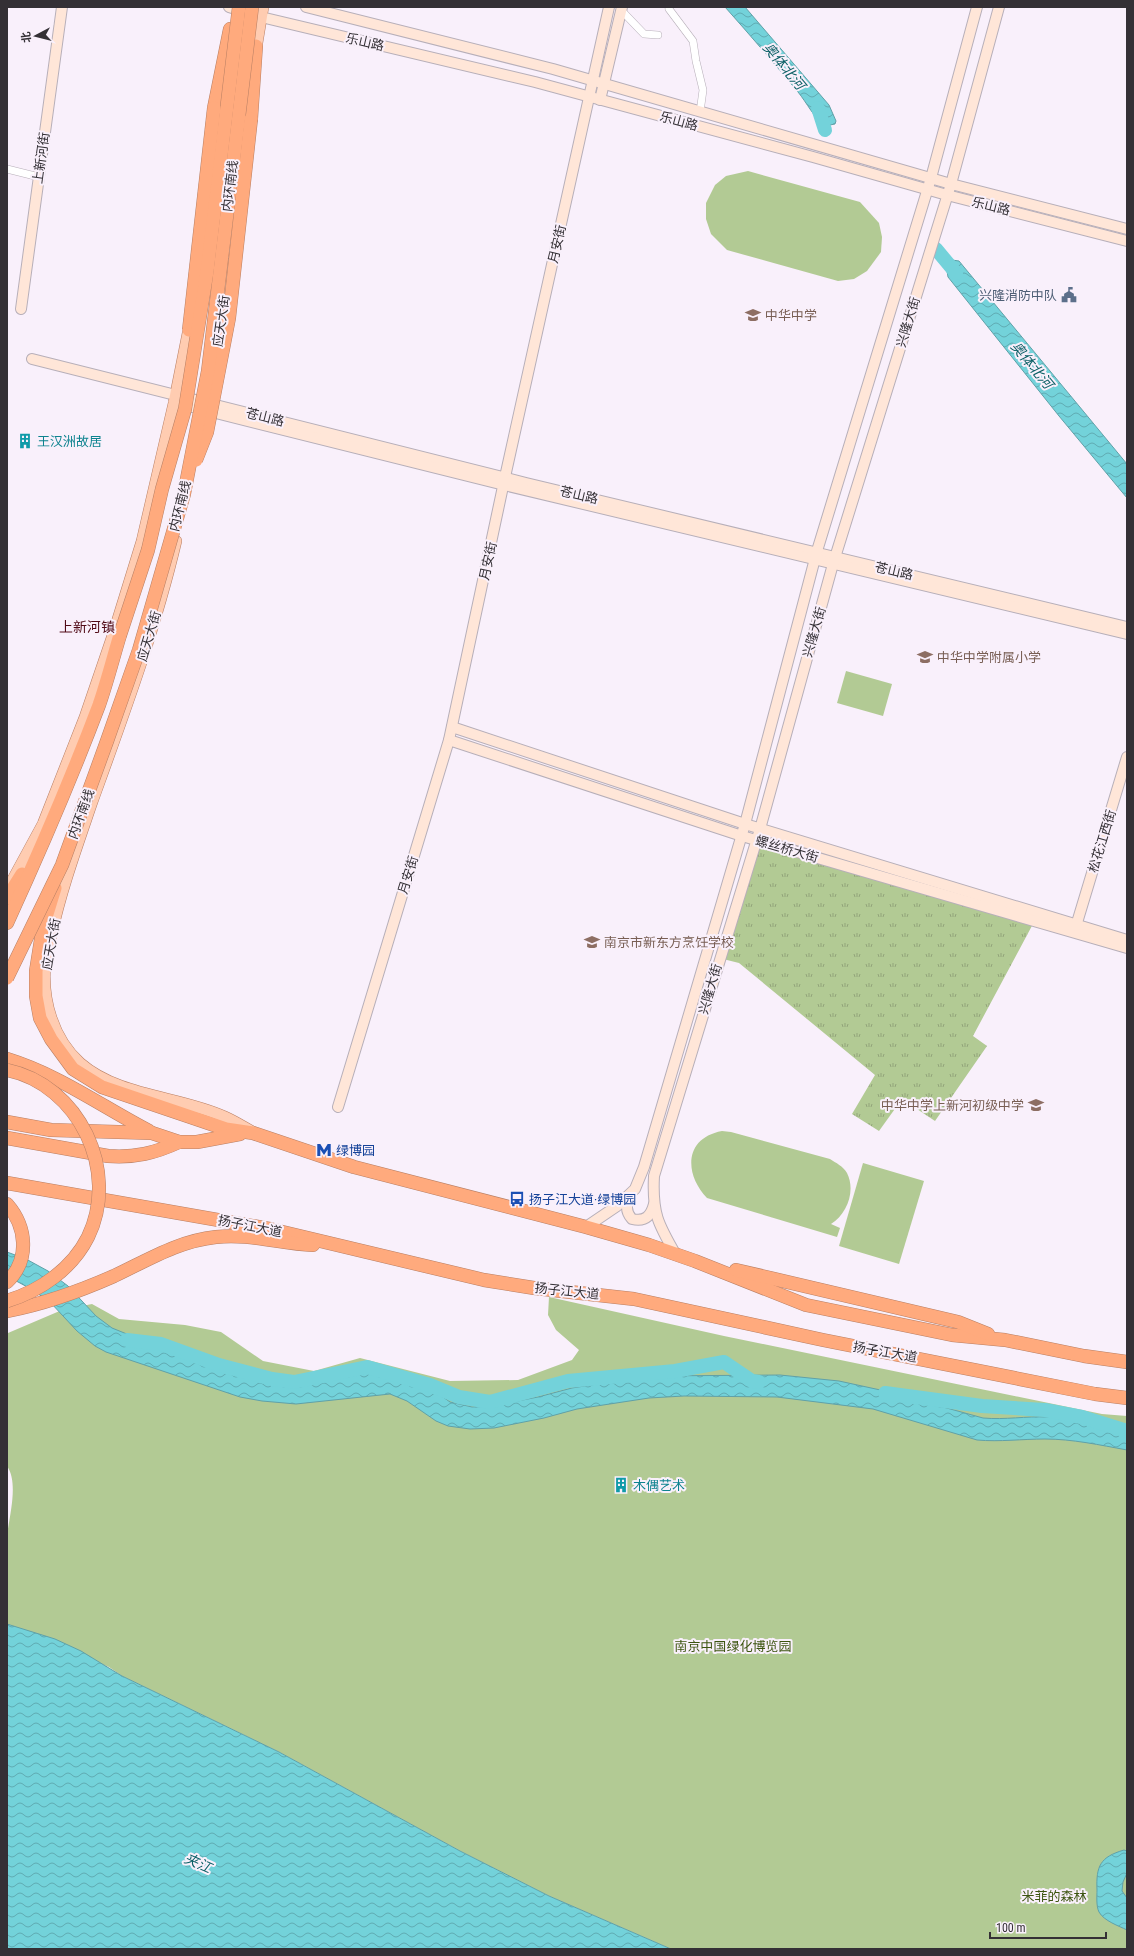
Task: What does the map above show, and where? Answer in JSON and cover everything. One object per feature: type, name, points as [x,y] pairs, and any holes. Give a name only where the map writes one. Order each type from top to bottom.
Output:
[{"type":"highway","name":"内环南线","points":[[7,923],[49,830],[99,703],[148,550],[162,489],[185,408],[207,272],[233,7]]},
{"type":"highway","name":"内环南线","points":[[7,978],[62,865],[139,650],[184,494],[208,371],[252,7]]},
{"type":"highway","points":[[162,489],[185,366],[214,108],[230,29]]},
{"type":"highway","points":[[184,494],[207,432],[229,318],[251,119],[256,46]]},
{"type":"highway","points":[[7,898],[49,830]]},
{"type":"highway","points":[[62,865],[43,928],[36,971],[36,996],[40,1018],[72,1069],[102,1088],[226,1129],[253,1133],[339,1162],[586,1227],[695,1261],[806,1305],[952,1335],[1005,1340],[1084,1356],[1127,1362]]},
{"type":"highway","points":[[7,1058],[28,1065],[75,1087],[113,1112],[152,1133],[179,1142],[197,1142],[253,1133]]},
{"type":"highway","points":[[7,1070],[26,1076],[46,1086],[62,1099],[78,1118],[90,1140],[96,1158],[99,1174],[99,1193],[88,1237],[76,1256],[63,1270],[45,1284],[22,1296],[7,1301]]},
{"type":"highway","points":[[7,1122],[51,1130],[152,1133]]},
{"type":"highway","points":[[7,1138],[108,1156],[123,1157],[141,1156],[159,1151],[179,1142]]},
{"type":"highway","name":"扬子江大道","points":[[7,1183],[270,1229],[484,1280],[534,1288],[634,1299],[822,1340],[1095,1394],[1127,1398]]},
{"type":"highway","points":[[7,1204],[13,1211],[21,1229],[23,1251],[18,1267],[7,1282]]},
{"type":"highway","points":[[7,1311],[84,1289],[181,1244],[215,1237],[234,1236],[294,1244],[344,1246]]},
{"type":"highway","points":[[695,1261],[958,1322],[1005,1340]]},
{"type":"main road","points":[[7,889],[43,824],[85,717],[108,650],[142,541],[174,399],[200,272],[233,7]]},
{"type":"main road","name":"应天大街","points":[[253,1133],[225,1116],[133,1089],[102,1078],[80,1063],[67,1048],[56,1031],[50,1014],[46,991],[45,965],[54,922],[83,829],[154,624],[171,565],[208,406],[227,277],[256,46],[262,12]]},
{"type":"street","name":"上新河街","points":[[21,309],[62,7]]},
{"type":"street","name":"乐山路","points":[[233,7],[262,12],[590,97],[947,195],[1127,241]]},
{"type":"street","name":"乐山路","points":[[306,7],[593,80],[951,184],[1127,229]]},
{"type":"street","name":"月安街","points":[[338,1107],[450,740],[504,481],[609,7]]},
{"type":"street","name":"兴隆大街","points":[[586,1227],[612,1210],[636,1188],[644,1167],[742,836],[816,556],[931,178],[977,7]]},
{"type":"street","name":"兴隆大街","points":[[676,1255],[655,1215],[654,1176],[760,829],[834,560],[951,184],[999,7]]},
{"type":"street","points":[[621,8],[644,34],[658,35]]},
{"type":"street","points":[[600,100],[621,8]]},
{"type":"street","points":[[669,9],[693,41],[703,90],[700,112]]},
{"type":"street","points":[[7,169],[39,177]]},
{"type":"street","name":"苍山路","points":[[32,359],[174,399],[208,406],[504,481],[816,556],[1127,627]]},
{"type":"street","name":"苍山路","points":[[834,560],[1127,634]]},
{"type":"street","name":"螺丝桥大街","points":[[452,727],[760,829],[1076,926],[1127,940]]},
{"type":"street","name":"螺丝桥大街","points":[[450,740],[742,836],[1127,948]]},
{"type":"street","name":"松花江西街","points":[[1076,926],[1127,757]]},
{"type":"street","points":[[636,1188],[626,1206],[628,1214],[632,1219],[643,1220],[648,1217],[652,1212],[654,1204]]},
{"type":"green space","points":[[748,171],[860,202],[879,223],[882,237],[881,252],[867,271],[854,279],[838,281],[727,250],[711,234],[706,219],[706,203],[715,185],[726,176]]},
{"type":"green space","points":[[846,671],[892,684],[883,716],[837,703]]},
{"type":"green space","points":[[756,840],[1034,922],[973,1036],[987,1046],[935,1121],[902,1099],[879,1131],[852,1114],[875,1075],[739,963],[719,958]]},
{"type":"green space","points":[[722,1131],[731,1132],[830,1159],[844,1168],[850,1180],[851,1187],[848,1202],[842,1214],[831,1224],[840,1228],[837,1237],[707,1198],[699,1189],[694,1178],[692,1158],[694,1149],[700,1141],[710,1135]]},
{"type":"green space","points":[[863,1163],[924,1181],[899,1264],[839,1246]]},
{"type":"green space","name":"南京中国绿化博览园","points":[[549,1297],[724,1336],[1102,1414],[1127,1416],[1127,1949],[671,1949],[549,1896],[460,1851],[279,1752],[122,1676],[109,1667],[7,1624],[6,1547],[13,1491],[11,1473],[7,1466],[8,1333],[62,1310],[92,1304],[119,1319],[185,1325],[221,1332],[263,1361],[314,1371],[360,1358],[450,1381],[518,1380],[572,1360],[579,1350],[556,1330],[548,1315]]},
{"type":"water","points":[[725,7],[745,7],[829,105],[836,121],[835,124],[825,126],[817,119],[798,92]]},
{"type":"water","points":[[945,259],[959,261],[1127,464],[1127,498],[1059,416],[948,277]]},
{"type":"water","points":[[7,1252],[26,1259],[48,1271],[68,1286],[96,1316],[112,1328],[164,1349],[248,1376],[297,1382],[384,1371],[398,1373],[422,1382],[450,1402],[472,1407],[492,1406],[538,1397],[572,1388],[647,1376],[780,1375],[839,1381],[885,1391],[983,1418],[1058,1418],[1127,1427],[1127,1450],[1055,1439],[994,1441],[977,1440],[873,1409],[777,1397],[684,1396],[649,1398],[577,1409],[544,1418],[494,1428],[470,1429],[448,1426],[436,1421],[407,1401],[390,1394],[296,1404],[262,1401],[240,1397],[106,1352],[95,1346],[77,1331],[50,1302],[31,1289],[7,1276]]},
{"type":"water","name":"夹江","points":[[7,1624],[55,1639],[81,1651],[122,1676],[279,1752],[460,1851],[549,1896],[671,1949],[7,1949]]},
{"type":"water","points":[[1124,1850],[1127,1851],[1127,1873],[1123,1882],[1122,1891],[1127,1898],[1127,1930],[1104,1918],[1098,1910],[1097,1901],[1097,1875],[1101,1864],[1105,1859]]},
{"type":"waterway","name":"奥体北河","points":[[818,108],[825,130]]},
{"type":"waterway","name":"奥体北河","points":[[936,249],[956,273]]},
{"type":"waterway","points":[[127,1340],[161,1344],[219,1365],[272,1379],[294,1382],[367,1367],[430,1385],[459,1397],[490,1402],[568,1381],[675,1371],[724,1362],[752,1381],[759,1382]]},
{"type":"waterway","points":[[885,1393],[982,1406],[1045,1410],[1082,1417],[1127,1431]]},
{"type":"place","name":"兴隆消防中队","points":[[1069,295]]},
{"type":"place","name":"中华中学","points":[[753,315]]},
{"type":"place","name":"王汉洲故居","points":[[25,441]]},
{"type":"place","name":"中华中学附属小学","points":[[925,657]]},
{"type":"place","name":"南京市新东方烹饪学校","points":[[592,942]]},
{"type":"place","name":"中华中学上新河初级中学","points":[[1036,1105]]},
{"type":"place","name":"绿博园","points":[[324,1150]]},
{"type":"place","name":"扬子江大道·绿博园","points":[[517,1199]]},
{"type":"place","name":"木偶艺术","points":[[621,1485]]},
{"type":"district","name":"上新河镇","points":[[87,627]]},
{"type":"park label","name":"米菲的森林","points":[[1054,1896]]}]
